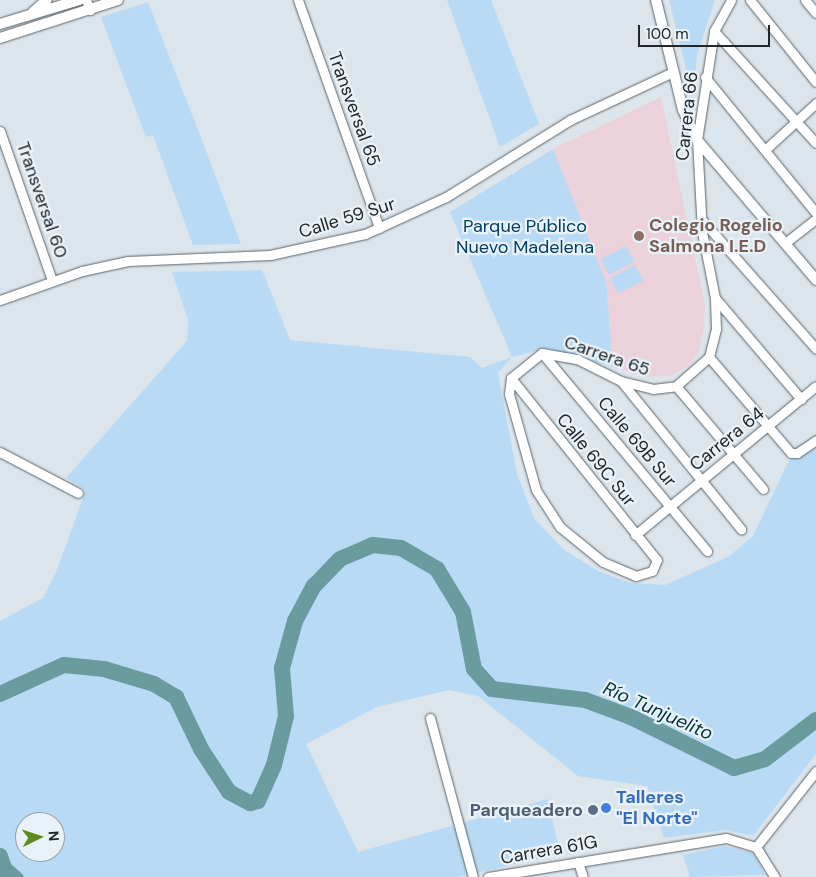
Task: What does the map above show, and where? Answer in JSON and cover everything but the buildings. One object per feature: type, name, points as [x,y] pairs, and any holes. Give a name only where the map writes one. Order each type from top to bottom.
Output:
[{"type":"street","points":[[28,16],[47,0]]},
{"type":"street","points":[[0,38],[76,14],[88,5],[118,0]]},
{"type":"street","name":"Transversal 65","points":[[298,0],[379,228]]},
{"type":"street","points":[[656,0],[673,72],[697,140],[816,280]]},
{"type":"street","name":"Carrera 66","points":[[715,298],[702,220],[697,140],[705,77],[714,31],[731,0]]},
{"type":"street","points":[[750,0],[816,82]]},
{"type":"street","points":[[805,0],[816,13]]},
{"type":"street","points":[[0,24],[74,1],[76,14]]},
{"type":"street","points":[[714,31],[798,120],[816,143]]},
{"type":"street","name":"Calle 59 Sur","points":[[0,300],[52,280],[105,265],[161,256],[287,253],[379,228],[446,197],[570,120],[673,72]]},
{"type":"street","points":[[705,77],[766,149],[816,213]]},
{"type":"street","points":[[766,149],[816,103]]},
{"type":"street","name":"Transversal 60","points":[[0,131],[52,280]]},
{"type":"street","points":[[785,243],[816,219]]},
{"type":"street","points":[[702,220],[816,350]]},
{"type":"street","points":[[715,298],[716,329],[709,357],[676,386],[763,489]]},
{"type":"street","points":[[715,298],[801,399]]},
{"type":"street","points":[[511,378],[542,353]]},
{"type":"street","name":"Carrera 65","points":[[542,353],[577,359],[621,380],[653,389],[676,386]]},
{"type":"street","name":"Calle 69B Sur","points":[[542,353],[707,551]]},
{"type":"street","points":[[709,357],[790,453],[797,454],[816,440]]},
{"type":"street","name":"Calle 69C Sur","points":[[511,378],[635,535],[657,560],[648,574],[630,575],[603,562],[560,527],[533,481],[512,417],[511,378]]},
{"type":"street","points":[[621,380],[700,482],[741,529]]},
{"type":"street","name":"Carrera 64","points":[[635,535],[816,386]]},
{"type":"street","points":[[0,452],[78,493]]},
{"type":"street","points":[[430,718],[473,877]]},
{"type":"street","points":[[775,877],[756,847],[816,771]]},
{"type":"street","name":"Carrera 61G","points":[[488,877],[726,838],[756,847]]},
{"type":"street","points":[[578,862],[583,877]]},
{"type":"shaded area","name":"Colegio Rogelio Salmona I.E.D","points":[[661,97],[705,305],[704,328],[698,354],[688,366],[671,376],[645,377],[613,367],[606,282],[553,149]]},
{"type":"green space","points":[[447,0],[491,0],[539,124],[500,147]]},
{"type":"green space","points":[[669,0],[715,0],[697,55],[693,97]]},
{"type":"green space","points":[[148,2],[241,244],[193,245],[153,135],[146,137],[101,17]]},
{"type":"green space","name":"Parque Público Nuevo Madelena","points":[[553,149],[606,282],[613,367],[548,348],[512,357],[450,212]]},
{"type":"green space","points":[[626,246],[634,262],[609,275],[601,259]]},
{"type":"green space","points":[[635,265],[643,281],[618,293],[610,278]]},
{"type":"green space","points":[[262,270],[290,340],[470,357],[482,368],[512,357],[498,373],[517,474],[534,518],[563,549],[598,571],[631,583],[665,585],[728,557],[753,536],[795,448],[816,434],[816,754],[753,836],[726,830],[664,838],[647,786],[578,776],[478,696],[449,690],[377,707],[306,744],[358,852],[548,799],[560,854],[457,877],[0,877],[0,621],[43,598],[57,570],[86,490],[66,478],[187,341],[188,320],[172,272]]},
{"type":"green space","points":[[725,846],[753,853],[766,875],[690,877],[683,855]]},
{"type":"waterway","name":"Río Tunjuelito","points":[[0,694],[64,665],[104,669],[154,684],[176,697],[201,749],[229,792],[250,803],[258,801],[274,765],[286,716],[282,668],[295,621],[314,586],[340,559],[373,545],[401,548],[437,569],[463,612],[474,669],[492,689],[585,700],[631,717],[734,768],[765,759],[816,720]]},
{"type":"waterway","name":"Río Tunjuelito","points":[[0,856],[7,877]]},
{"type":"waterway","points":[[3,863],[19,877]]},
{"type":"place","name":"Colegio Rogelio Salmona I.E.D","points":[[639,236]]},
{"type":"place","name":"Talleres \"El Norte\"","points":[[606,808]]},
{"type":"place","name":"Parqueadero","points":[[593,810]]}]
